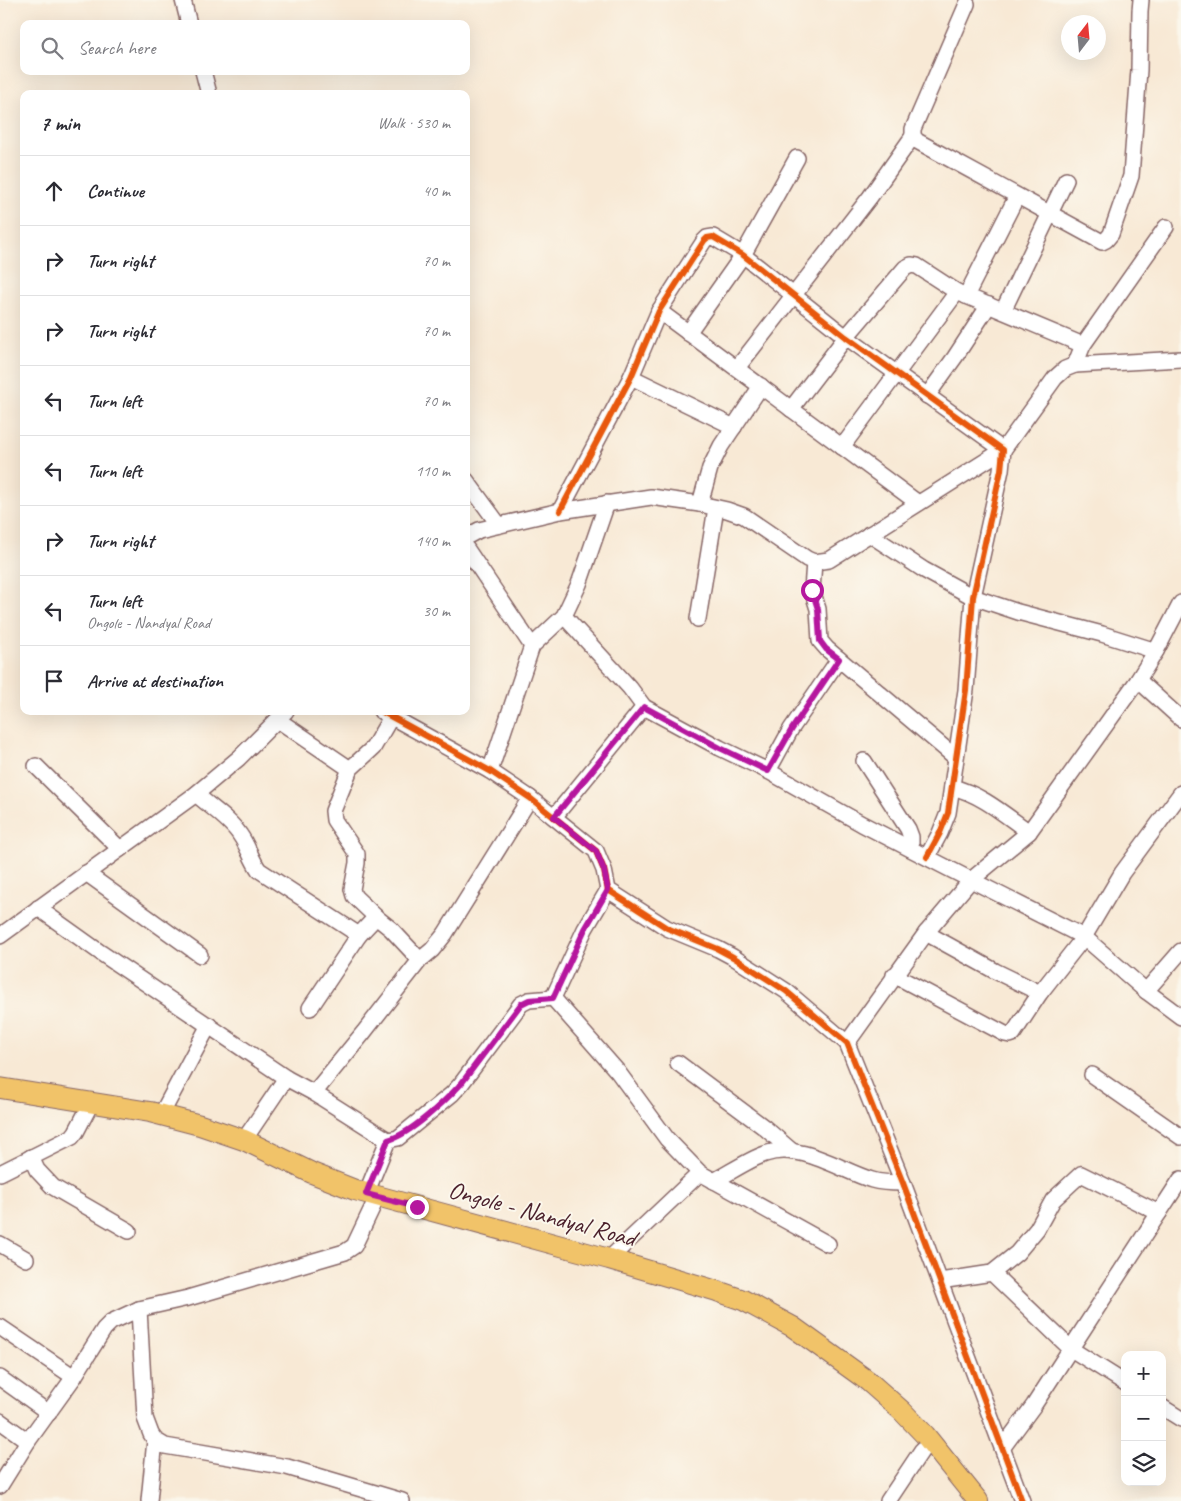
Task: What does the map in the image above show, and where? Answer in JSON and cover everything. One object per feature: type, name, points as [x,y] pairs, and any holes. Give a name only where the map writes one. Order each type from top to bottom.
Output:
[{"type":"main road","name":"Ongole - Nandyal Road","points":[[0,1088],[161,1114],[200,1125],[244,1140],[369,1200],[703,1297],[738,1311],[760,1322],[812,1356],[882,1410],[922,1450],[962,1501]]},
{"type":"main road","name":"Ongole - Nandyal Road","points":[[0,1097],[157,1123],[190,1131],[241,1150],[312,1185],[609,1259],[717,1291],[766,1311],[868,1381],[902,1411],[925,1435],[978,1501]]},
{"type":"street","points":[[183,0],[189,20]]},
{"type":"street","points":[[913,136],[917,141],[1098,241],[1106,240],[1111,234],[1131,176],[1142,0]]},
{"type":"street","points":[[737,368],[870,197],[913,136],[913,129],[968,4]]},
{"type":"street","points":[[204,75],[208,90]]},
{"type":"street","points":[[688,332],[742,255],[797,158]]},
{"type":"street","points":[[927,396],[955,357],[996,308],[1066,180]]},
{"type":"street","points":[[842,447],[896,374],[961,294],[1017,196]]},
{"type":"street","points":[[1075,365],[1083,345],[1166,227]]},
{"type":"street","points":[[560,511],[629,368],[659,311],[704,241],[713,237],[742,255],[846,337],[1003,450]]},
{"type":"street","points":[[791,409],[846,337],[905,268],[911,265],[917,266],[961,294],[1083,345]]},
{"type":"street","points":[[659,311],[918,503]]},
{"type":"street","points":[[470,535],[479,530],[560,511],[651,497],[727,510],[749,518],[807,559],[814,562],[829,560],[1003,450],[1055,378],[1065,369],[1075,365],[1181,359]]},
{"type":"street","points":[[629,368],[734,427]]},
{"type":"street","points":[[700,504],[710,468],[761,386]]},
{"type":"street","points":[[927,857],[945,822],[952,787],[954,757],[966,690],[972,597],[1001,470],[1003,450]]},
{"type":"street","points":[[470,485],[499,525]]},
{"type":"street","points":[[490,771],[532,646],[564,616],[579,584],[608,503]]},
{"type":"street","points":[[698,619],[716,508]]},
{"type":"street","points":[[869,534],[924,570],[972,597],[1156,651]]},
{"type":"street","points":[[470,554],[532,646]]},
{"type":"street","points":[[814,562],[812,590],[818,609],[820,641],[826,649],[954,757]]},
{"type":"street","points":[[847,1043],[926,932],[971,880],[1029,832],[1138,680],[1156,651],[1181,602]]},
{"type":"street","points":[[564,616],[630,688],[644,707],[720,748],[768,771],[862,824],[1084,937],[1146,991],[1181,1017]]},
{"type":"street","points":[[768,771],[792,729],[839,659]]},
{"type":"street","points":[[1138,680],[1181,719]]},
{"type":"street","points":[[554,817],[644,707]]},
{"type":"street","points":[[0,936],[196,794],[240,758],[282,715],[350,769]]},
{"type":"street","points":[[386,715],[373,748],[350,769],[333,812],[334,820],[357,854],[352,889],[354,896],[391,929],[420,960]]},
{"type":"street","points":[[388,715],[490,771],[530,798],[596,851],[604,870],[608,890],[585,929],[553,998]]},
{"type":"street","points":[[864,762],[908,830],[911,837],[911,849]]},
{"type":"street","points":[[36,766],[120,849]]},
{"type":"street","points":[[952,787],[988,803],[1029,832]]},
{"type":"street","points":[[894,975],[1005,1034],[1013,1034],[1040,993],[1084,937],[1122,873],[1181,793]]},
{"type":"street","points":[[196,794],[240,834],[259,870],[359,935]]},
{"type":"street","points":[[314,1093],[420,960],[432,950],[445,934],[530,798]]},
{"type":"street","points":[[86,873],[200,955]]},
{"type":"street","points":[[608,890],[667,928],[718,949],[733,958],[786,992],[847,1043],[903,1183],[1022,1501]]},
{"type":"street","points":[[38,908],[286,1078],[314,1093],[388,1140],[398,1138],[452,1094],[521,1004],[529,1000],[553,998]]},
{"type":"street","points":[[310,1008],[359,935],[376,917]]},
{"type":"street","points":[[926,932],[995,971],[1040,993]]},
{"type":"street","points":[[1146,991],[1181,950]]},
{"type":"street","points":[[553,998],[618,1072],[667,1139],[700,1174],[828,1244]]},
{"type":"street","points":[[161,1114],[209,1025]]},
{"type":"street","points":[[678,1063],[765,1128],[793,1152]]},
{"type":"street","points":[[1092,1075],[1181,1137]]},
{"type":"street","points":[[244,1140],[286,1078]]},
{"type":"street","points":[[0,1173],[72,1137],[87,1111]]},
{"type":"street","points":[[2,1476],[49,1413],[104,1329],[111,1322],[139,1309],[188,1298],[345,1252],[354,1246],[388,1140]]},
{"type":"street","points":[[714,1181],[766,1154],[793,1152],[812,1156],[873,1181],[903,1183]]},
{"type":"street","points":[[31,1157],[37,1170],[53,1186],[128,1231]]},
{"type":"street","points":[[609,1259],[700,1174]]},
{"type":"street","points":[[940,1281],[992,1274],[1017,1253],[1037,1230],[1053,1200],[1082,1174],[1159,1212]]},
{"type":"street","points":[[1003,1447],[1034,1404],[1181,1179]]},
{"type":"street","points":[[0,1244],[26,1259]]},
{"type":"street","points":[[992,1274],[1071,1348],[1121,1380]]},
{"type":"street","points":[[139,1309],[146,1418],[148,1428],[155,1440],[165,1446],[177,1449],[287,1467],[402,1501]]},
{"type":"street","points":[[0,1327],[74,1377]]},
{"type":"street","points":[[0,1378],[49,1413]]},
{"type":"street","points":[[1166,1409],[1179,1414]]},
{"type":"street","points":[[0,1422],[28,1441]]},
{"type":"street","points":[[150,1501],[155,1440]]},
{"type":"street","points":[[888,1501],[922,1450]]},
{"type":"cycle path","points":[[560,511],[631,377],[659,311],[704,241],[707,238],[713,237],[743,255],[846,337],[1003,450],[1001,470],[973,597],[966,690],[948,813],[927,857]]},
{"type":"cycle path","points":[[388,715],[490,771],[530,798],[596,851],[604,870],[608,890],[667,928],[733,957],[786,991],[847,1043],[903,1183],[1022,1501]]},
{"type":"route","points":[[417,1207],[366,1194],[388,1140],[398,1138],[452,1094],[521,1004],[529,1000],[553,998],[585,929],[608,890],[601,860],[596,851],[554,817],[644,707],[720,748],[768,771],[792,729],[839,659],[826,649],[820,641],[818,609],[812,590]]}]
